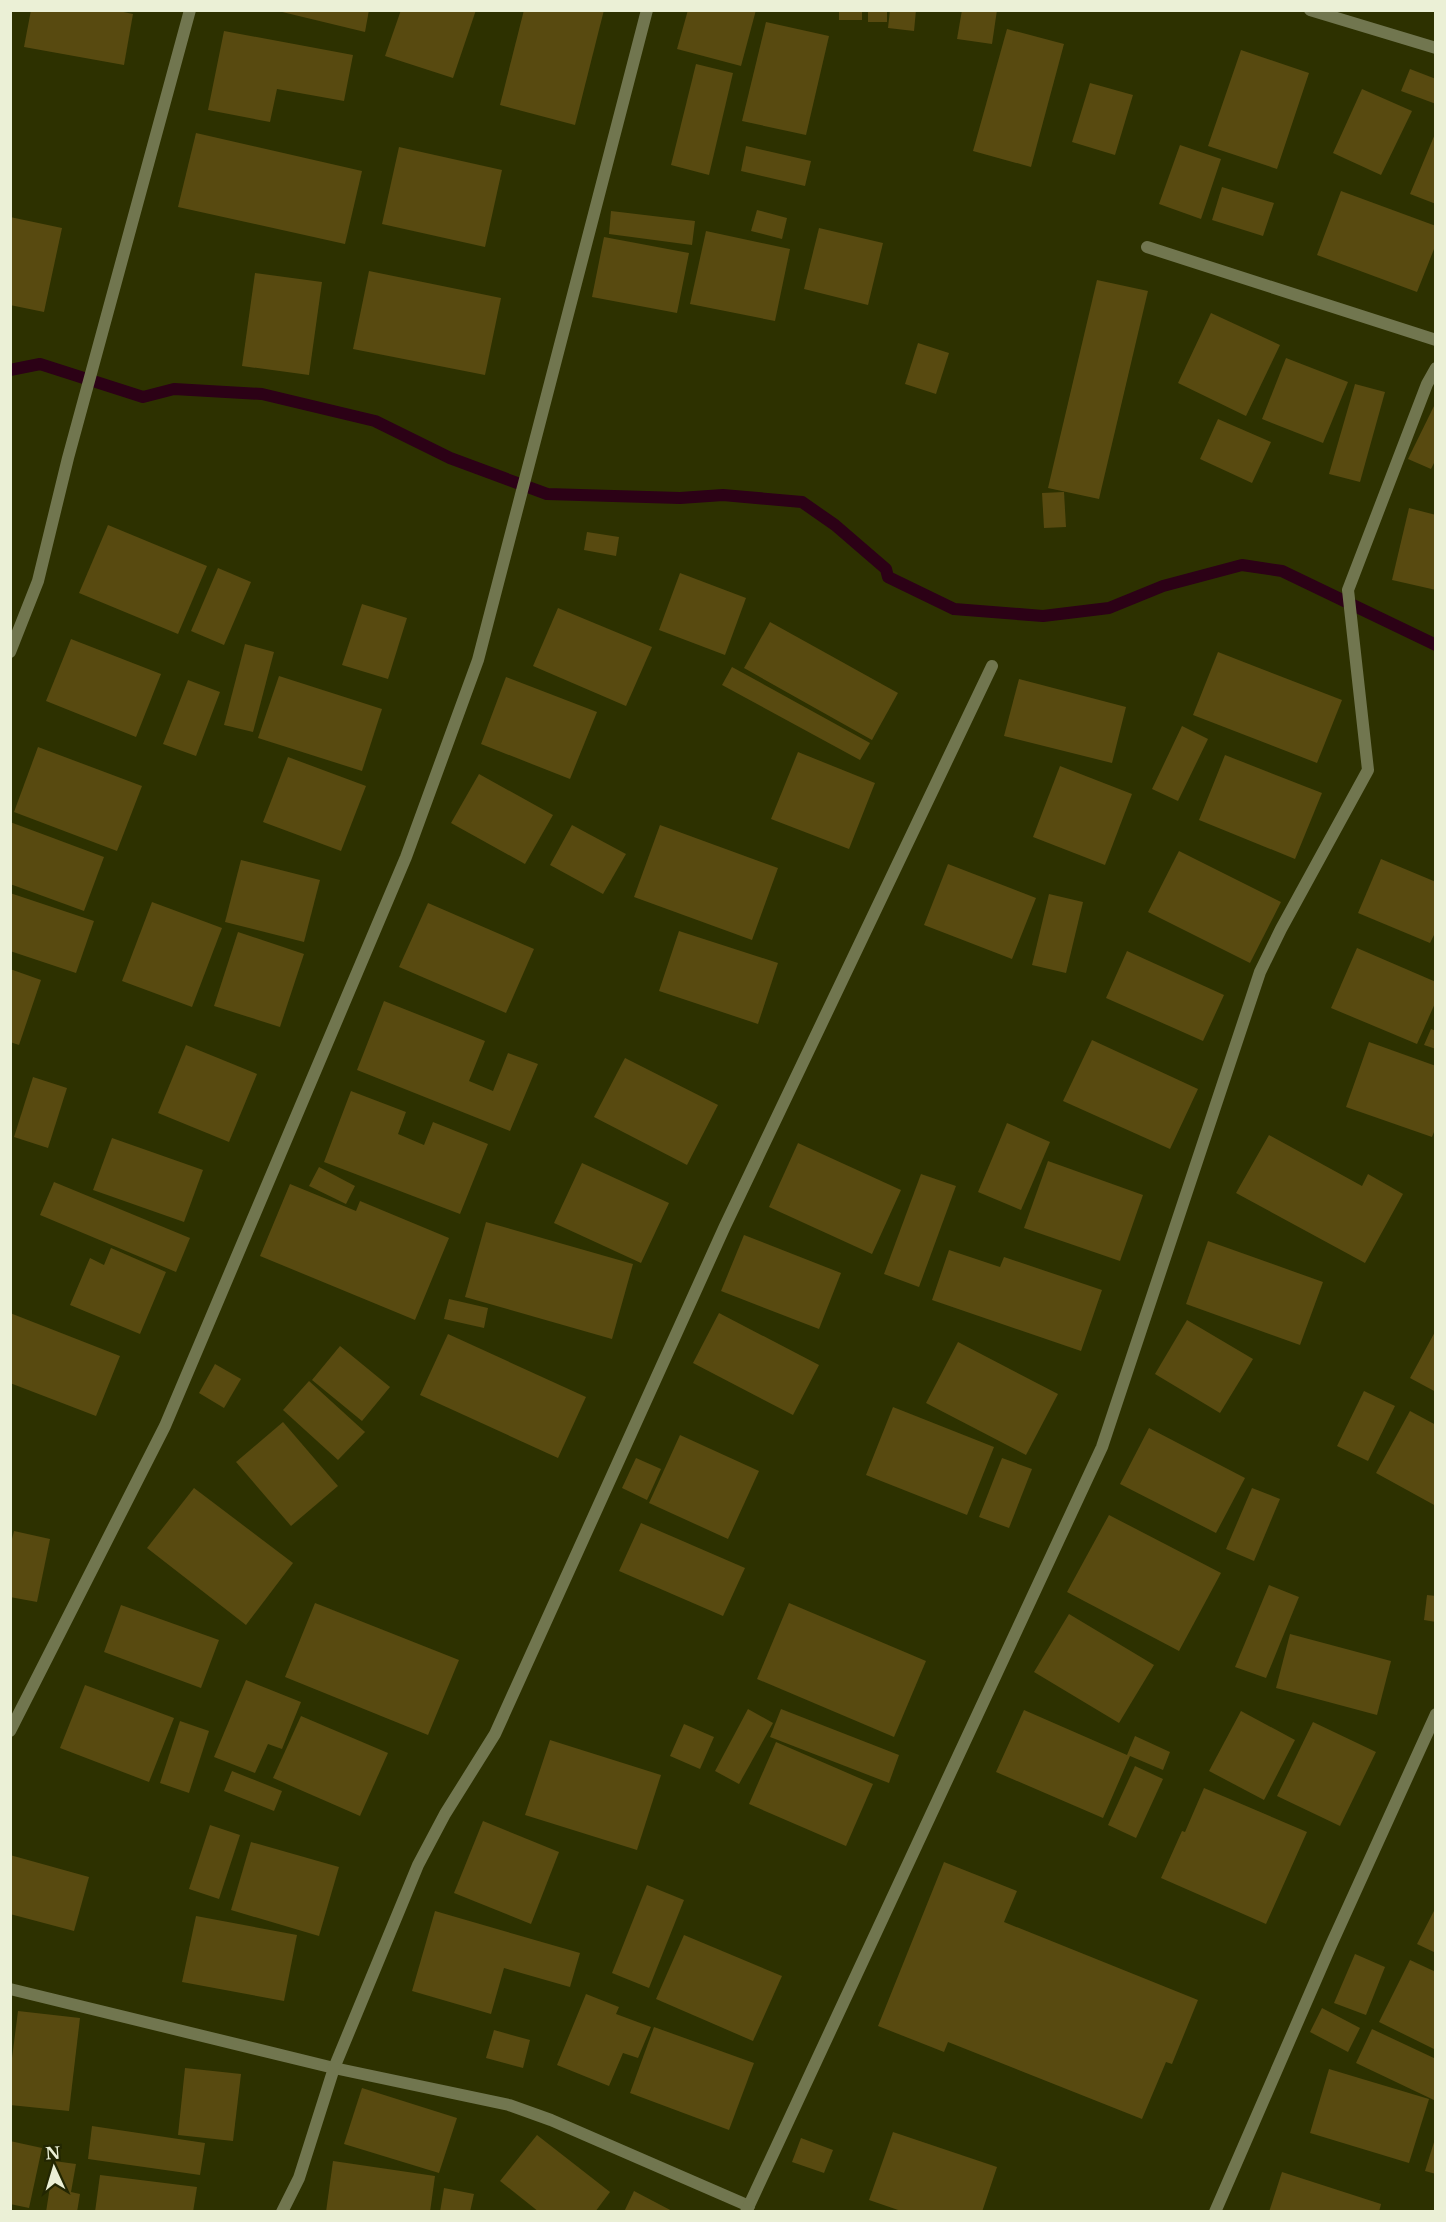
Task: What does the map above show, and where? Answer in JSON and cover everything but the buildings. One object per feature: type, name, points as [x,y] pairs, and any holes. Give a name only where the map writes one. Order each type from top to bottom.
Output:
[{"type":"street","points":[[10,652],[38,581],[68,458],[190,10]]},
{"type":"street","points":[[10,1731],[165,1426],[406,857],[478,660],[647,10]]},
{"type":"street","points":[[1310,10],[1436,48]]},
{"type":"street","points":[[1147,247],[1436,340]]},
{"type":"street","points":[[10,1989],[334,2068],[509,2105],[551,2120],[748,2209],[1102,1447],[1260,972],[1368,770],[1348,590],[1427,384],[1436,368]]},
{"type":"street","points":[[282,2211],[299,2178],[334,2068],[418,1865],[445,1814],[495,1734],[725,1226],[992,666]]},
{"type":"street","points":[[1215,2211],[1336,1934],[1436,1714]]},
{"type":"waterway","points":[[10,370],[40,364],[143,397],[174,389],[262,394],[375,421],[450,458],[547,494],[680,498],[723,495],[802,502],[835,525],[886,569],[888,577],[954,609],[1043,616],[1109,608],[1163,586],[1242,565],[1282,571],[1436,645]]}]
